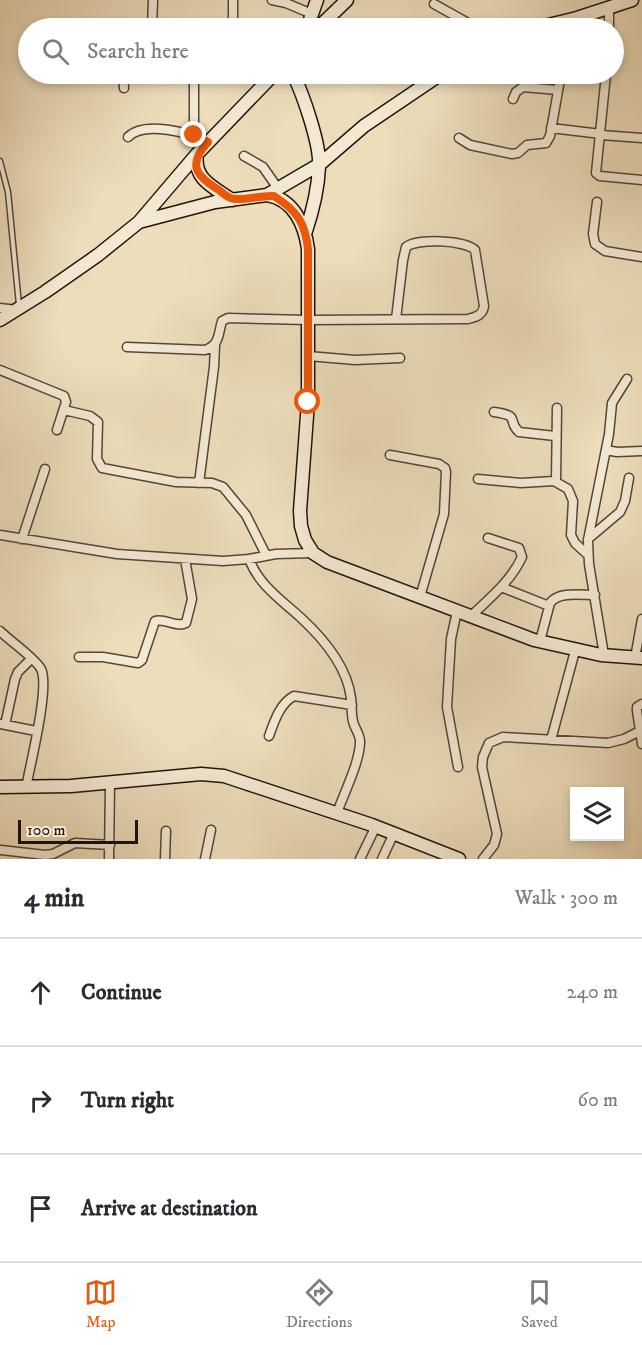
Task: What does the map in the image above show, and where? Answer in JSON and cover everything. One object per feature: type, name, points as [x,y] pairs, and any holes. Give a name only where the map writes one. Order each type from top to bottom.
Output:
[{"type":"street","points":[[152,18],[153,0]]},
{"type":"street","points":[[233,0],[233,18]]},
{"type":"street","points":[[272,0],[312,14]]},
{"type":"street","points":[[311,18],[317,0]]},
{"type":"street","points":[[328,18],[347,0]]},
{"type":"street","points":[[575,18],[605,5],[632,0]]},
{"type":"street","points":[[434,4],[459,18]]},
{"type":"street","points":[[194,84],[194,135]]},
{"type":"street","points":[[0,320],[98,255],[139,222],[197,154],[264,84]]},
{"type":"street","points":[[297,84],[310,118],[320,164],[314,206],[306,231]]},
{"type":"street","points":[[139,222],[186,209],[267,195],[279,190],[320,164],[364,126],[426,84]]},
{"type":"street","points":[[459,138],[470,145],[512,154],[518,153],[527,145],[546,143],[559,84]]},
{"type":"street","points":[[605,84],[596,170],[598,175],[642,180]]},
{"type":"street","points":[[513,99],[516,92],[523,87],[558,90]]},
{"type":"street","points":[[551,128],[642,138]]},
{"type":"street","points":[[128,137],[138,131],[173,130],[194,135],[208,142]]},
{"type":"street","points":[[197,154],[200,177],[208,186],[232,200]]},
{"type":"street","points":[[244,156],[263,167],[279,190]]},
{"type":"street","points":[[267,195],[274,196],[297,214],[306,231],[308,402],[300,511],[304,540],[313,553],[327,562],[457,611],[575,651],[638,658],[642,619]]},
{"type":"street","points":[[597,202],[593,234],[595,244],[604,251],[642,257]]},
{"type":"street","points":[[199,483],[214,367],[214,346],[224,319],[308,320],[468,319],[479,315],[484,306],[475,250],[466,243],[417,241],[406,247],[396,319]]},
{"type":"street","points":[[0,308],[18,310]]},
{"type":"street","points":[[128,348],[198,350],[214,346]]},
{"type":"street","points":[[308,356],[355,360],[400,358]]},
{"type":"street","points":[[0,370],[15,378],[60,394],[66,402],[57,430]]},
{"type":"street","points":[[604,655],[588,555],[588,540],[606,450],[612,403],[627,379]]},
{"type":"street","points":[[556,482],[557,408]]},
{"type":"street","points":[[64,410],[90,416],[98,422],[97,459],[102,468],[176,482],[217,484],[223,487],[246,515],[266,555]]},
{"type":"street","points":[[494,412],[512,417],[514,428],[519,432],[555,436]]},
{"type":"street","points":[[606,450],[642,451]]},
{"type":"street","points":[[390,455],[439,464],[445,468],[446,472],[444,514],[420,597]]},
{"type":"street","points":[[22,539],[45,469]]},
{"type":"street","points":[[588,540],[620,512],[625,501],[629,478]]},
{"type":"street","points":[[478,479],[521,483],[541,480],[556,482],[571,492],[573,501],[571,535],[575,543],[588,555]]},
{"type":"street","points":[[0,535],[117,555],[185,559],[223,561],[266,555],[313,553]]},
{"type":"street","points":[[471,616],[517,568],[522,553],[517,547],[488,538]]},
{"type":"street","points":[[79,657],[103,657],[138,663],[142,660],[155,621],[181,625],[186,623],[192,599],[185,559]]},
{"type":"street","points":[[249,559],[265,586],[325,643],[348,684],[353,722],[360,743],[356,761],[337,813]]},
{"type":"street","points":[[501,587],[549,606]]},
{"type":"street","points":[[540,641],[553,599],[562,596],[595,595]]},
{"type":"street","points":[[457,611],[451,639],[447,707],[458,767]]},
{"type":"street","points":[[0,631],[32,659],[41,670],[44,684],[26,788]]},
{"type":"street","points":[[551,740],[575,651]]},
{"type":"street","points":[[32,659],[18,672],[2,725],[36,731]]},
{"type":"street","points":[[269,736],[278,713],[294,696],[351,705]]},
{"type":"street","points":[[642,704],[637,711],[642,744]]},
{"type":"street","points":[[483,859],[494,844],[497,834],[482,767],[486,746],[493,740],[503,737],[608,743],[624,739],[640,731]]},
{"type":"street","points":[[0,787],[110,784],[176,776],[212,775],[262,788],[376,826],[459,859]]},
{"type":"street","points":[[109,859],[110,784]]},
{"type":"street","points":[[360,859],[376,826]]},
{"type":"street","points":[[205,859],[211,830]]},
{"type":"street","points":[[165,859],[166,831]]},
{"type":"street","points":[[382,859],[394,833]]},
{"type":"street","points":[[1,850],[45,855],[53,854],[75,843],[110,845]]},
{"type":"lane","points":[[0,161],[8,192],[18,310]]},
{"type":"route","points":[[194,135],[208,142],[197,154],[196,160],[200,177],[208,186],[232,200],[274,196],[297,214],[306,231],[308,402]]}]
